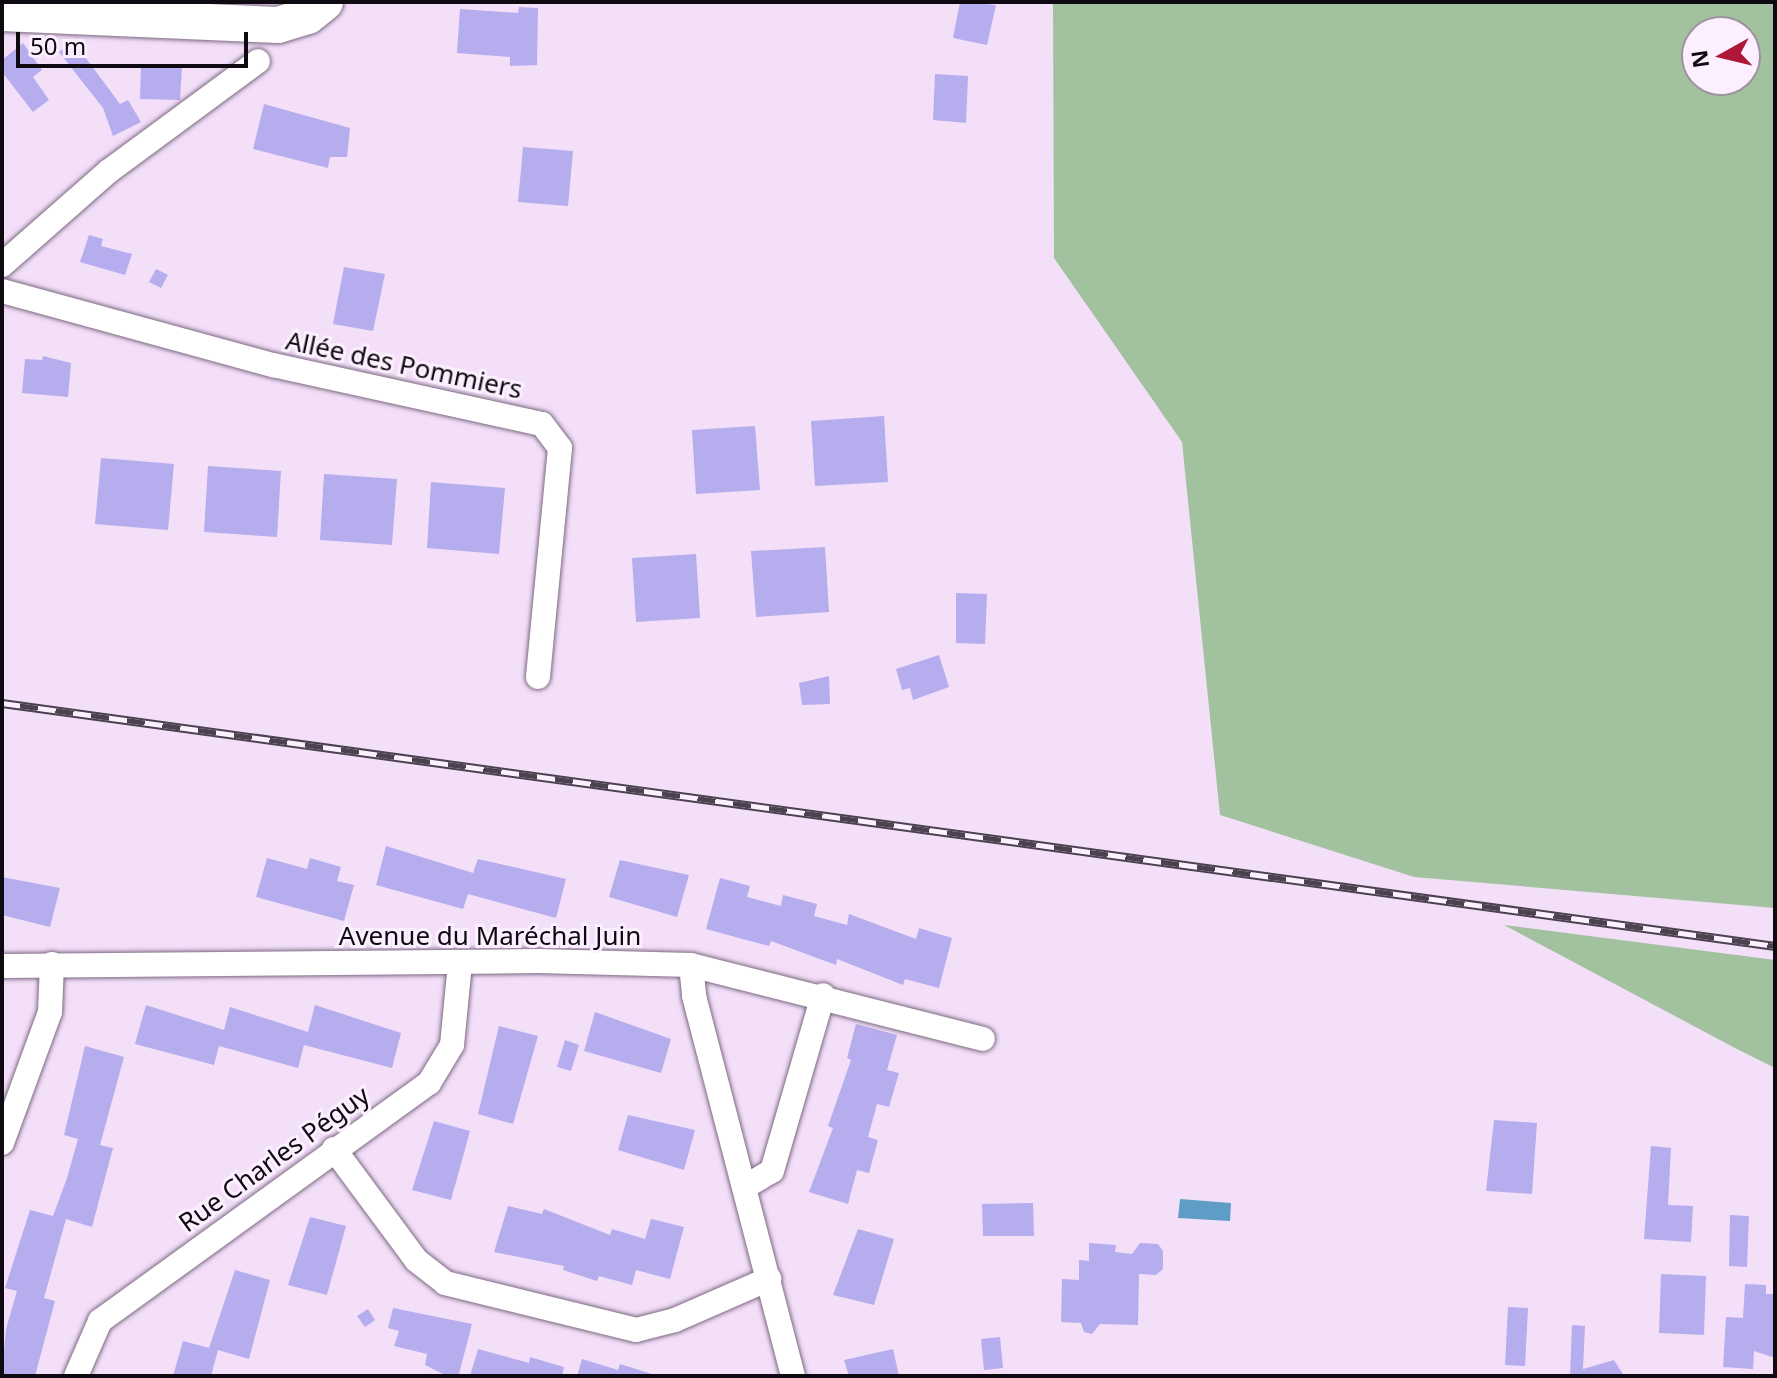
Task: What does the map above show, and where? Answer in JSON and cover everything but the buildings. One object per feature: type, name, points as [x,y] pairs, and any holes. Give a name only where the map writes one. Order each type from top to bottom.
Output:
[{"type":"street","points":[[2,13],[278,25],[308,16],[325,2]]},
{"type":"street","points":[[2,265],[109,171],[258,61]]},
{"type":"street","name":"Allée des Pommiers","points":[[2,291],[273,365],[542,424],[560,448],[538,677]]},
{"type":"street","points":[[2,1143],[50,1012],[52,964]]},
{"type":"street","name":"Rue Charles Péguy","points":[[76,1376],[100,1321],[429,1083],[452,1045],[460,964]]},
{"type":"street","points":[[691,965],[694,996],[793,1376]]},
{"type":"street","name":"Avenue du Maréchal Juin","points":[[2,966],[691,965],[823,995],[983,1039]]},
{"type":"street","points":[[745,1187],[772,1171],[823,995]]},
{"type":"street","points":[[334,1149],[416,1260],[445,1283],[636,1330],[675,1320],[769,1279]]},
{"type":"green space","points":[[1053,2],[1775,2],[1775,908],[1414,877],[1220,815],[1182,442],[1054,258]]},
{"type":"green space","points":[[1504,925],[1775,960],[1775,1068],[1735,1048]]},
{"type":"water","points":[[1180,1199],[1231,1203],[1230,1221],[1178,1218]]},
{"type":"railway","points":[[2,703],[1775,946]]}]
